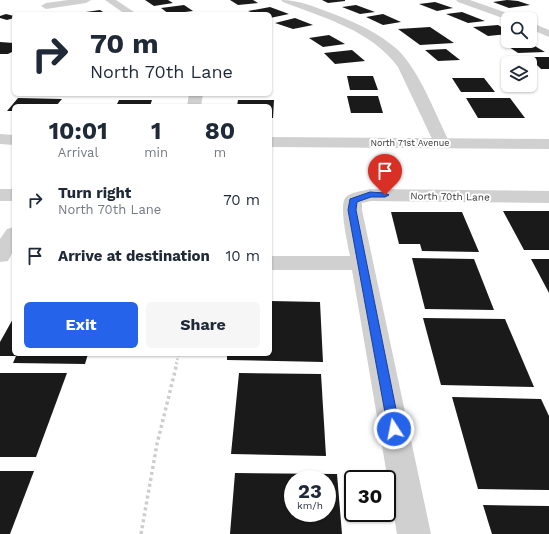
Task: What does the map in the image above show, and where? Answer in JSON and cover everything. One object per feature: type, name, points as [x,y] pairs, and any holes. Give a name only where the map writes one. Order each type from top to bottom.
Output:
[{"type":"street","points":[[46,6],[86,0]]},
{"type":"street","points":[[110,0],[129,12]]},
{"type":"street","points":[[286,0],[358,28],[390,49],[404,65],[442,143]]},
{"type":"street","points":[[461,0],[501,14]]},
{"type":"street","points":[[537,28],[549,34]]},
{"type":"street","points":[[0,140],[12,140]]},
{"type":"street","name":"North 71st Avenue","points":[[272,142],[549,144]]},
{"type":"street","points":[[0,195],[12,195]]},
{"type":"street","name":"North 70th Lane","points":[[362,263],[352,210],[353,200],[370,195],[549,197]]},
{"type":"street","points":[[0,256],[12,236]]},
{"type":"street","points":[[272,263],[362,263],[414,534]]},
{"type":"street","points":[[0,264],[12,264]]},
{"type":"path","points":[[142,534],[152,467],[168,393],[178,356]]},
{"type":"building","points":[[145,0],[168,0],[173,3],[154,6]]},
{"type":"building","points":[[230,0],[253,0],[258,3],[238,5]]},
{"type":"building","points":[[322,0],[345,0],[345,1],[328,3]]},
{"type":"building","points":[[507,0],[518,1],[530,5],[509,8],[493,2]]},
{"type":"building","points":[[435,2],[453,8],[437,11],[419,4]]},
{"type":"building","points":[[184,5],[193,11],[166,12],[161,8]]},
{"type":"building","points":[[356,5],[375,12],[360,14],[342,7]]},
{"type":"building","points":[[270,7],[289,14],[272,18],[272,12],[248,11]]},
{"type":"building","points":[[100,10],[103,12],[86,12]]},
{"type":"building","points":[[462,12],[485,21],[468,23],[446,14]]},
{"type":"building","points":[[6,14],[12,16],[12,19],[7,20],[0,18],[0,16]]},
{"type":"building","points":[[383,14],[401,22],[383,25],[366,17]]},
{"type":"building","points":[[295,18],[313,25],[293,29],[275,23]]},
{"type":"building","points":[[498,25],[501,27],[501,35],[488,36],[473,27]]},
{"type":"building","points":[[430,27],[454,43],[420,45],[398,29]]},
{"type":"building","points":[[329,35],[345,44],[323,47],[309,38]]},
{"type":"building","points":[[0,42],[12,43],[12,52],[8,54],[0,54]]},
{"type":"building","points":[[537,47],[545,52],[518,53],[510,48]]},
{"type":"building","points":[[446,49],[460,60],[438,61],[425,50]]},
{"type":"building","points":[[352,50],[365,61],[335,64],[324,53]]},
{"type":"building","points":[[537,57],[549,57],[549,69],[541,69],[537,65]]},
{"type":"building","points":[[347,76],[373,76],[378,90],[350,90]]},
{"type":"building","points":[[452,78],[484,78],[495,92],[461,92]]},
{"type":"building","points":[[347,96],[378,96],[383,113],[351,113]]},
{"type":"building","points":[[18,98],[62,99],[58,104],[13,104]]},
{"type":"building","points":[[466,98],[510,98],[525,118],[478,118]]},
{"type":"building","points":[[119,100],[152,100],[151,104],[117,104]]},
{"type":"building","points":[[238,100],[274,100],[273,118],[272,104],[237,104]]},
{"type":"building","points":[[12,105],[12,111],[7,111]]},
{"type":"building","points":[[503,211],[549,211],[549,250],[524,250]]},
{"type":"building","points":[[391,212],[462,212],[479,252],[422,251],[420,244],[399,244]]},
{"type":"building","points":[[412,258],[474,259],[494,310],[425,309]]},
{"type":"building","points":[[531,259],[549,259],[549,293]]},
{"type":"building","points":[[272,301],[320,302],[323,362],[227,360],[227,356],[272,356]]},
{"type":"building","points":[[423,318],[505,319],[534,387],[441,385]]},
{"type":"building","points":[[12,321],[12,356],[0,356],[0,342]]},
{"type":"building","points":[[16,356],[87,356],[85,364],[13,363]]},
{"type":"building","points":[[0,373],[67,373],[36,457],[0,457]]},
{"type":"building","points":[[239,373],[321,374],[326,456],[231,454]]},
{"type":"building","points":[[452,397],[541,399],[549,416],[549,490],[478,489]]},
{"type":"building","points":[[0,471],[34,471],[10,534],[0,534]]},
{"type":"building","points":[[235,473],[284,473],[284,522],[336,522],[337,474],[342,534],[230,534]]},
{"type":"building","points":[[483,505],[549,506],[549,534],[492,534]]},
{"type":"route","points":[[385,195],[370,195],[353,200],[352,210],[394,429]]}]
